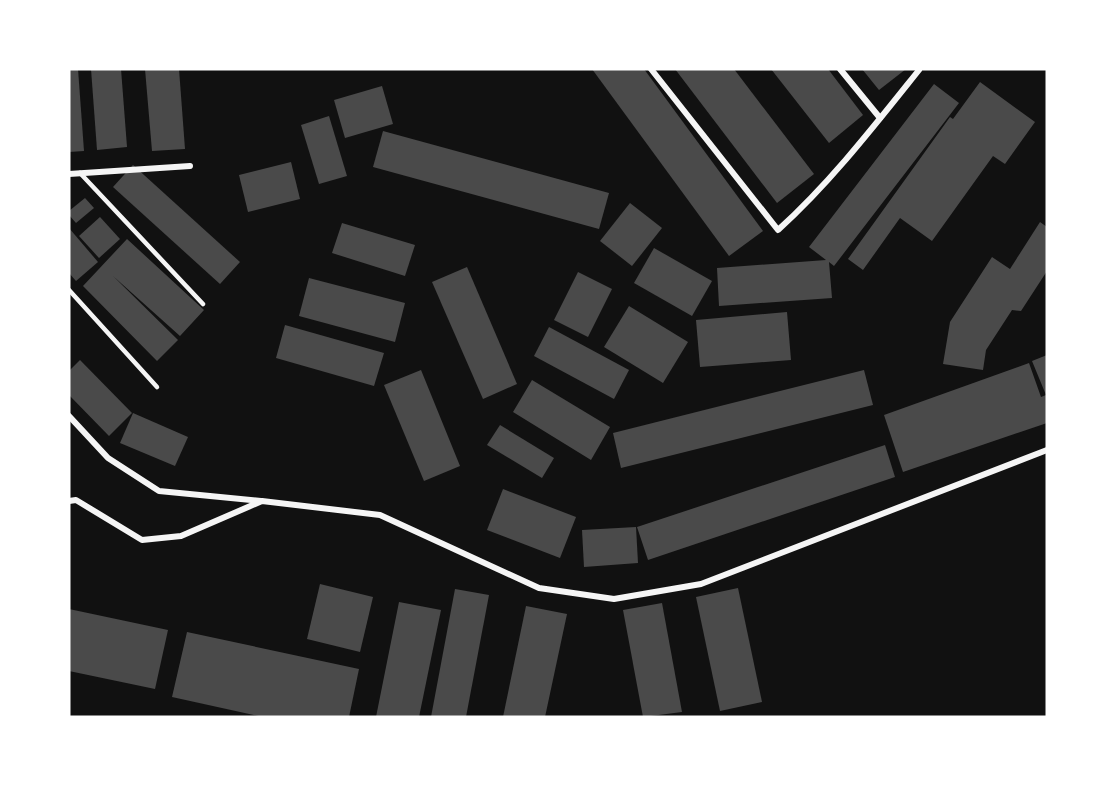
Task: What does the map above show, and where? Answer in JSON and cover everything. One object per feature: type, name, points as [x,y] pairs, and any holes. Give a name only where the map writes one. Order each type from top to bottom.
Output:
[{"type":"street","points":[[651,69],[778,230],[797,213],[919,70]]},
{"type":"street","points":[[840,69],[880,118]]},
{"type":"street","points":[[69,174],[190,166]]},
{"type":"street","points":[[69,416],[108,458],[159,491],[380,515],[539,588],[614,600],[701,584],[1047,450]]},
{"type":"street","points":[[69,501],[76,500],[142,540],[181,536],[262,501]]},
{"type":"lane","points":[[80,173],[203,304]]},
{"type":"lane","points":[[69,290],[157,387]]},
{"type":"building","points":[[69,69],[78,69],[84,151],[69,152]]},
{"type":"building","points":[[91,69],[121,69],[127,147],[97,150]]},
{"type":"building","points":[[145,69],[179,69],[185,149],[152,151]]},
{"type":"building","points":[[592,69],[644,69],[763,231],[729,256]]},
{"type":"building","points":[[675,69],[734,69],[814,174],[777,203]]},
{"type":"building","points":[[771,69],[828,69],[863,115],[829,143]]},
{"type":"building","points":[[862,69],[906,69],[879,90]]},
{"type":"building","points":[[980,82],[1035,122],[1005,164],[993,156],[932,241],[900,218],[863,270],[848,259],[950,117],[953,119]]},
{"type":"building","points":[[934,84],[959,103],[834,266],[829,262],[832,298],[719,306],[717,268],[826,260],[809,247]]},
{"type":"building","points":[[382,86],[393,124],[345,138],[334,100]]},
{"type":"building","points":[[329,116],[347,176],[319,184],[301,125]]},
{"type":"building","points":[[383,131],[609,193],[599,229],[373,167]]},
{"type":"building","points":[[291,162],[300,199],[248,212],[239,175]]},
{"type":"building","points":[[133,165],[240,262],[220,284],[113,187]]},
{"type":"building","points":[[85,198],[94,208],[76,223],[69,215],[69,211]]},
{"type":"building","points":[[630,203],[662,228],[632,266],[600,241]]},
{"type":"building","points":[[100,217],[120,239],[99,258],[79,236]]},
{"type":"building","points":[[1040,222],[1047,227],[1047,271],[1021,311],[1012,310],[986,350],[983,370],[943,364],[950,322],[992,257],[1010,269]]},
{"type":"building","points":[[342,223],[415,245],[405,276],[332,253]]},
{"type":"building","points":[[69,228],[98,262],[76,281],[69,273]]},
{"type":"building","points":[[127,239],[204,310],[180,336],[113,276],[178,340],[157,361],[83,286]]},
{"type":"building","points":[[654,248],[712,281],[692,316],[634,283]]},
{"type":"building","points":[[467,267],[517,384],[483,399],[432,282]]},
{"type":"building","points":[[578,272],[612,289],[588,337],[554,320]]},
{"type":"building","points":[[309,278],[405,303],[395,342],[299,316]]},
{"type":"building","points":[[629,306],[688,342],[663,383],[604,347]]},
{"type":"building","points":[[787,312],[791,360],[700,367],[696,320]]},
{"type":"building","points":[[285,325],[384,353],[374,386],[276,358]]},
{"type":"building","points":[[549,327],[629,370],[614,399],[534,356]]},
{"type":"building","points":[[1047,355],[1047,423],[903,472],[884,415],[1029,363],[1041,397],[1046,395],[1032,361]]},
{"type":"building","points":[[80,360],[132,413],[109,436],[69,395],[69,371]]},
{"type":"building","points":[[421,370],[460,466],[424,481],[384,385]]},
{"type":"building","points":[[864,370],[873,405],[621,468],[613,433]]},
{"type":"building","points":[[532,380],[610,427],[591,460],[513,412]]},
{"type":"building","points":[[133,413],[188,437],[175,466],[120,443]]},
{"type":"building","points":[[500,425],[554,458],[542,478],[487,445]]},
{"type":"building","points":[[885,445],[895,477],[648,560],[637,527]]},
{"type":"building","points":[[503,489],[576,517],[560,558],[487,530]]},
{"type":"building","points":[[636,527],[638,563],[584,567],[582,530]]},
{"type":"building","points":[[320,584],[373,597],[360,652],[307,639]]},
{"type":"building","points":[[738,588],[762,702],[720,711],[696,597]]},
{"type":"building","points":[[455,589],[489,595],[466,717],[431,717]]},
{"type":"building","points":[[399,602],[441,610],[419,717],[376,717]]},
{"type":"building","points":[[662,603],[682,712],[643,717],[623,610]]},
{"type":"building","points":[[526,606],[567,614],[545,717],[503,717]]},
{"type":"building","points":[[69,609],[168,630],[155,689],[69,671]]},
{"type":"building","points":[[187,632],[359,669],[349,717],[263,717],[172,697]]}]
